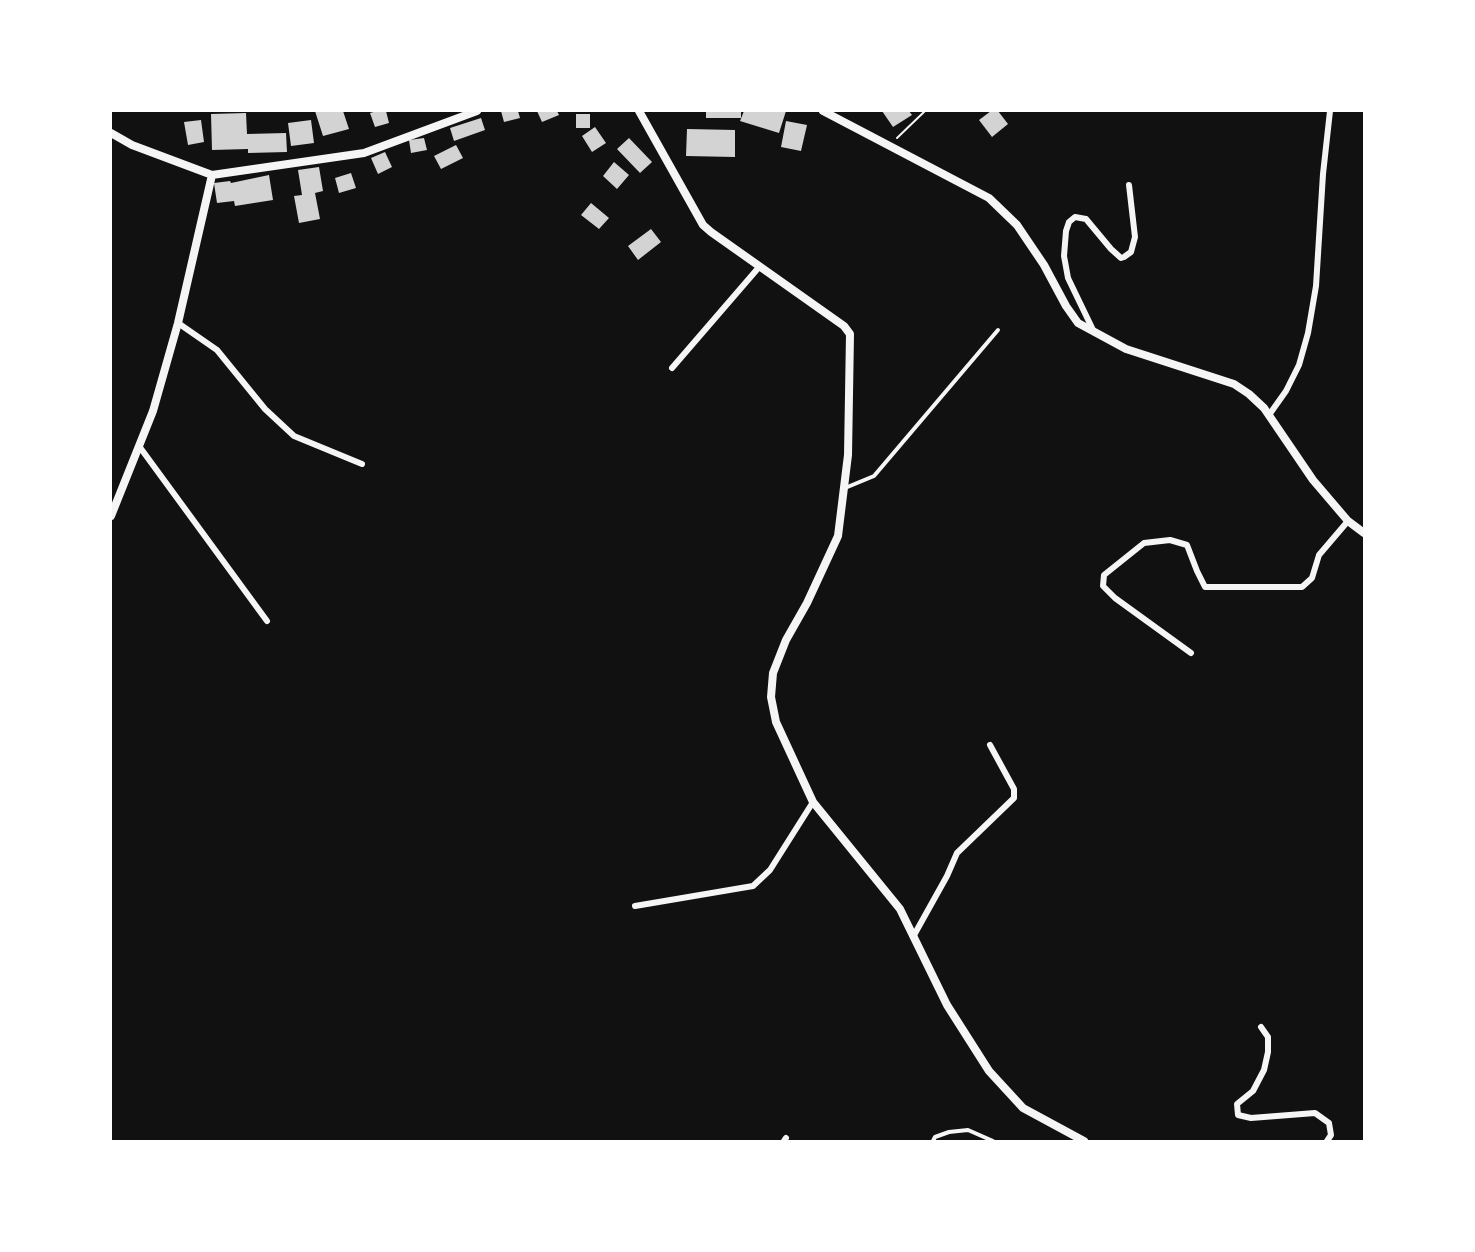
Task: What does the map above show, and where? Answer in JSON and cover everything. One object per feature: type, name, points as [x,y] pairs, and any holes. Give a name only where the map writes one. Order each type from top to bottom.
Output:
[{"type":"street","points":[[111,133],[132,145],[212,175],[364,153],[477,111]]},
{"type":"street","points":[[639,111],[703,225],[844,326],[850,334],[848,454],[837,536],[807,603],[786,639],[773,672],[771,697],[776,722],[813,802],[900,909],[947,1005],[989,1071],[1023,1108],[1084,1141]]},
{"type":"street","points":[[823,111],[990,198],[1017,225],[1078,322],[1094,333],[1126,349],[1234,384],[1249,394],[1269,415],[1313,480],[1348,521],[1364,533]]},
{"type":"street","points":[[1269,415],[1286,391],[1299,365],[1308,333],[1316,286],[1323,174],[1330,111]]},
{"type":"street","points":[[111,516],[153,411],[178,323],[212,175]]},
{"type":"street","points":[[1094,333],[1068,278],[1064,256],[1066,231],[1069,222],[1075,217],[1086,219],[1120,258],[1131,252],[1136,237],[1129,185]]},
{"type":"street","points":[[672,368],[760,266]]},
{"type":"street","points":[[178,323],[218,350],[265,409],[294,436],[362,464]]},
{"type":"street","points":[[139,446],[267,621]]},
{"type":"street","points":[[1191,653],[1115,598],[1103,586],[1104,575],[1144,543],[1170,540],[1187,545],[1205,587],[1302,587],[1312,579],[1319,555],[1348,521]]},
{"type":"street","points":[[913,938],[957,853],[1014,798],[1014,789],[990,745]]},
{"type":"street","points":[[635,906],[753,886],[770,870],[813,802]]},
{"type":"street","points":[[1261,1027],[1268,1037],[1264,1070],[1253,1091],[1237,1104],[1238,1115],[1251,1118],[1315,1113],[1329,1123],[1331,1135],[1327,1141]]},
{"type":"lane","points":[[844,488],[874,476],[998,330]]},
{"type":"lane","points":[[933,1141],[935,1137],[949,1132],[968,1130],[993,1141]]},
{"type":"path","points":[[888,146],[925,111]]},
{"type":"building","points":[[315,111],[343,111],[349,129],[323,136]]},
{"type":"building","points":[[386,111],[389,123],[375,127],[370,113]]},
{"type":"building","points":[[501,111],[518,111],[520,118],[504,122]]},
{"type":"building","points":[[537,111],[557,111],[559,115],[542,122]]},
{"type":"building","points":[[706,111],[741,111],[741,118],[706,118]]},
{"type":"building","points":[[744,111],[786,111],[779,133],[740,121]]},
{"type":"building","points":[[882,111],[909,111],[912,115],[893,127]]},
{"type":"building","points":[[991,111],[998,111],[1008,124],[992,137],[979,120]]},
{"type":"building","points":[[246,113],[247,134],[286,133],[287,152],[248,153],[248,149],[212,150],[211,114]]},
{"type":"building","points":[[576,114],[590,114],[590,128],[576,128]]},
{"type":"building","points":[[481,118],[485,130],[454,141],[450,128]]},
{"type":"building","points":[[201,120],[204,142],[188,145],[184,122]]},
{"type":"building","points":[[311,120],[314,143],[291,146],[288,123]]},
{"type":"building","points":[[786,121],[807,125],[801,151],[781,147]]},
{"type":"building","points":[[595,127],[606,143],[592,152],[582,136]]},
{"type":"building","points":[[687,129],[735,130],[735,157],[686,156]]},
{"type":"building","points":[[424,138],[427,150],[411,153],[409,140]]},
{"type":"building","points":[[629,138],[652,162],[640,173],[617,149]]},
{"type":"building","points":[[456,145],[463,158],[441,169],[434,156]]},
{"type":"building","points":[[385,152],[392,167],[378,174],[371,158]]},
{"type":"building","points":[[614,162],[629,175],[617,189],[603,176]]},
{"type":"building","points":[[319,167],[323,191],[315,193],[320,219],[299,223],[294,196],[302,195],[298,170]]},
{"type":"building","points":[[351,173],[356,188],[339,193],[335,178]]},
{"type":"building","points":[[269,175],[273,200],[235,206],[234,201],[217,203],[214,183],[230,181],[231,183]]},
{"type":"building","points":[[591,203],[609,218],[599,229],[581,215]]},
{"type":"building","points":[[651,229],[661,242],[638,260],[628,246]]}]
